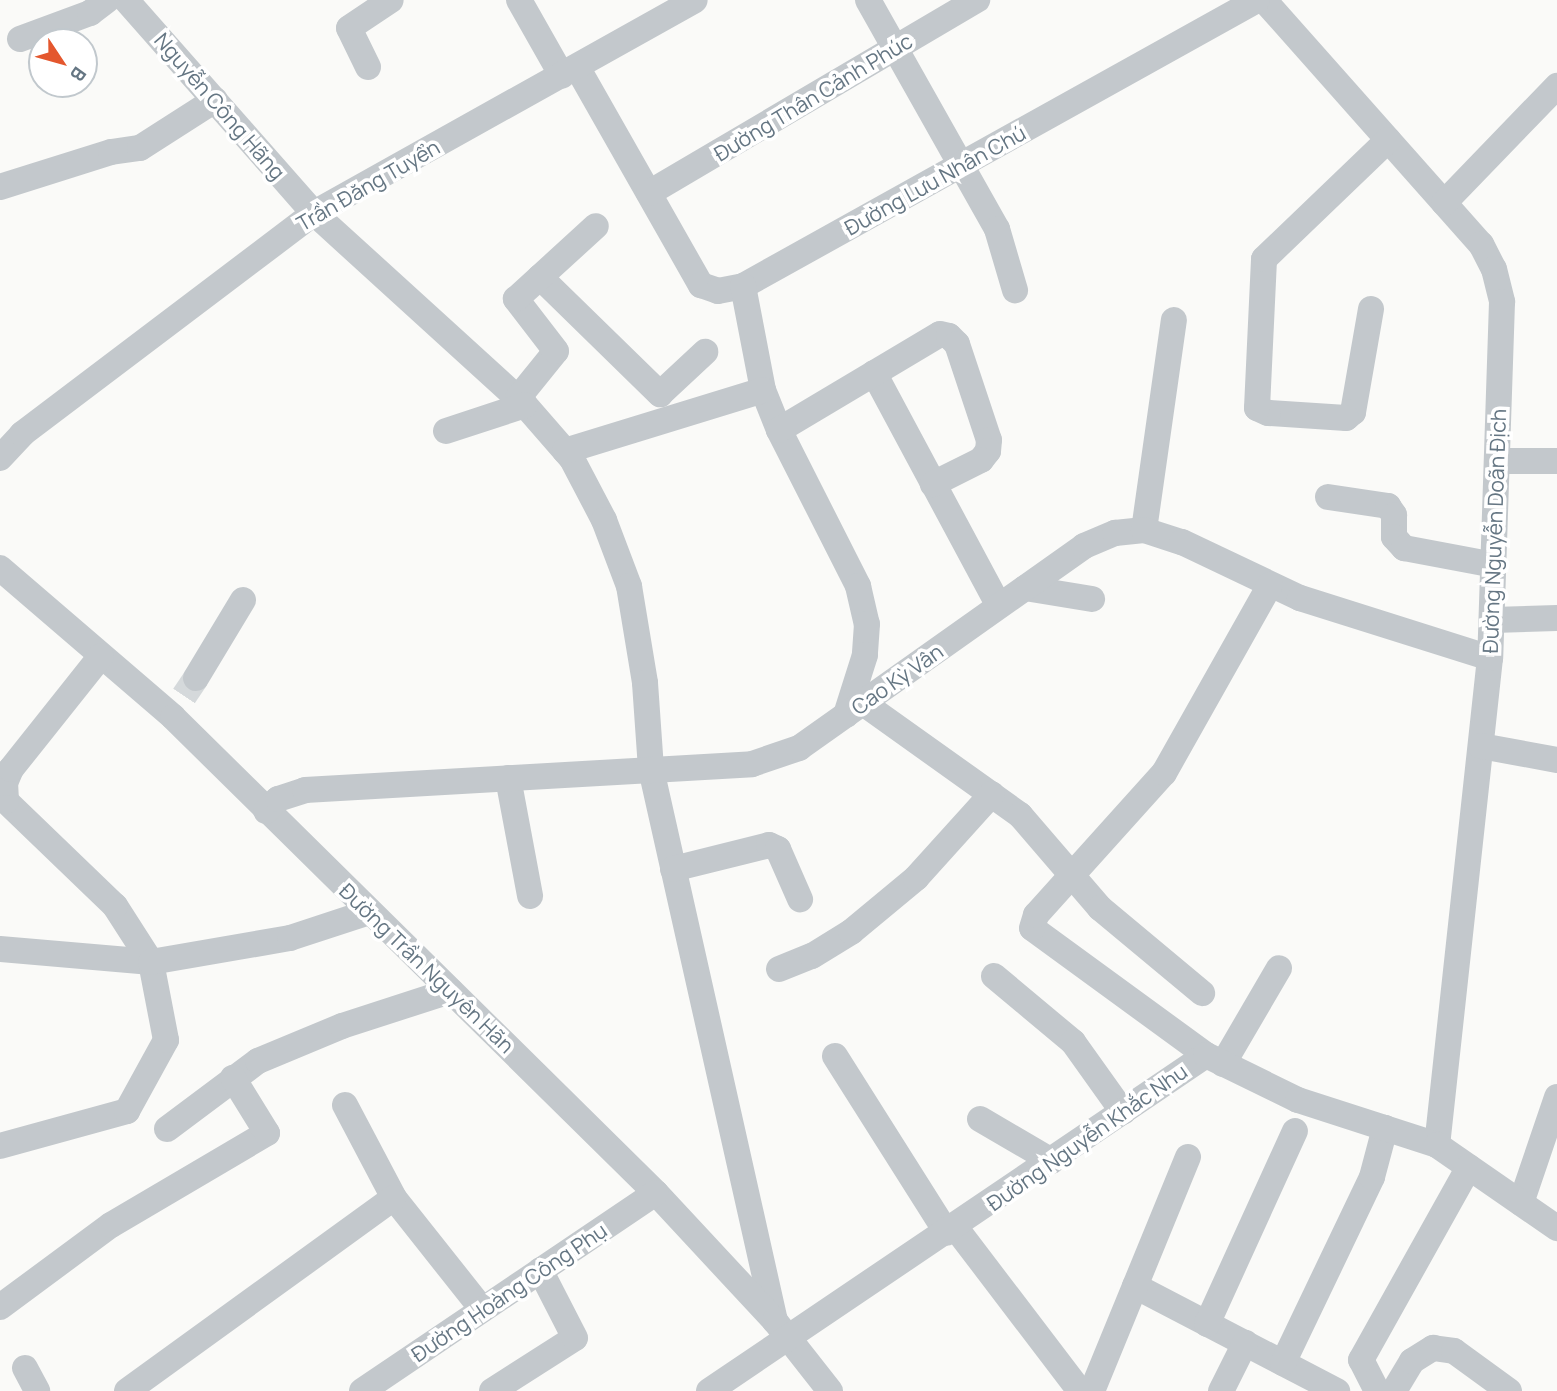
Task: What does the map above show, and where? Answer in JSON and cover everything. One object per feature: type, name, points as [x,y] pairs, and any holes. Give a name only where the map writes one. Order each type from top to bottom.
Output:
[{"type":"street","points":[[20,39],[90,13],[107,0]]},
{"type":"street","points":[[368,66],[349,27],[391,0]]},
{"type":"street","name":"Đường Lưu Nhân Chú","points":[[519,0],[570,71],[649,193],[701,285],[719,291],[743,286],[1257,0]]},
{"type":"street","name":"Trần Đăng Tuyển","points":[[0,458],[22,433],[314,213],[695,0]]},
{"type":"street","points":[[868,0],[997,229],[1015,290]]},
{"type":"street","name":"Đường Thân Cảnh Phúc","points":[[649,193],[977,0]]},
{"type":"street","name":"Đường Nguyễn Doãn Địch","points":[[1264,0],[1481,244],[1494,269],[1502,302],[1493,620],[1437,1145]]},
{"type":"street","name":"Nguyễn Công Hãng","points":[[140,5],[215,100],[314,213],[522,402],[565,451],[604,520],[629,586],[645,683],[651,769],[783,1330]]},
{"type":"street","points":[[1444,203],[1557,86]]},
{"type":"street","points":[[0,187],[111,152],[139,148],[215,100]]},
{"type":"street","points":[[1371,309],[1353,412],[1346,418],[1268,413],[1257,408],[1264,259],[1388,140]]},
{"type":"street","points":[[446,431],[522,402],[556,351],[516,299],[596,226]]},
{"type":"street","points":[[540,276],[660,394],[705,352]]},
{"type":"street","points":[[743,286],[763,390],[779,430],[858,586],[867,624],[865,655],[855,709],[992,794],[1036,830],[1071,874],[1129,935],[1202,993]]},
{"type":"street","points":[[1144,530],[1174,320]]},
{"type":"street","points":[[779,430],[940,334],[957,344],[989,440],[988,451],[981,460],[933,484]]},
{"type":"street","points":[[874,373],[999,606]]},
{"type":"street","points":[[565,451],[763,390]]},
{"type":"street","points":[[1497,461],[1557,461]]},
{"type":"street","points":[[1328,497],[1388,506],[1394,515],[1394,537],[1404,548],[1494,565]]},
{"type":"street","name":"Cao Kỳ Vân","points":[[266,811],[278,799],[305,790],[752,764],[799,748],[1084,546],[1115,533],[1144,530],[1182,542],[1270,585],[1355,617],[1490,657]]},
{"type":"street","name":"Đường Trần Nguyên Hãn","points":[[5,582],[101,656],[184,697],[266,811],[656,1193],[783,1330],[830,1391]]},
{"type":"street","points":[[1270,585],[1164,773],[1139,807],[1071,874],[1036,915],[1032,928],[1042,940],[1215,1059],[1298,1100],[1437,1145],[1557,1228]]},
{"type":"street","points":[[1026,588],[1092,599]]},
{"type":"street","points":[[184,697],[243,600]]},
{"type":"street","points":[[1493,620],[1557,618]]},
{"type":"street","points":[[0,1146],[127,1111],[166,1040],[151,962],[115,906],[6,801],[5,783],[11,769],[101,656]]},
{"type":"street","points":[[1481,746],[1557,760]]},
{"type":"street","points":[[508,778],[530,896]]},
{"type":"street","points":[[779,969],[812,956],[851,932],[916,878],[992,794]]},
{"type":"street","points":[[673,869],[769,845],[778,849],[800,899]]},
{"type":"street","points":[[0,949],[151,962],[290,938],[369,912]]},
{"type":"street","points":[[1215,1059],[1279,968]]},
{"type":"street","points":[[994,976],[1073,1042],[1123,1112]]},
{"type":"street","points":[[167,1129],[258,1061],[303,1041],[450,991]]},
{"type":"street","points":[[835,1056],[951,1230],[1080,1391]]},
{"type":"street","name":"Đường Nguyễn Khắc Nhu","points":[[709,1391],[783,1330],[951,1230],[1123,1112],[1215,1059]]},
{"type":"street","points":[[0,1307],[111,1225],[267,1133],[233,1078]]},
{"type":"street","points":[[1521,1203],[1557,1097]]},
{"type":"street","points":[[345,1105],[394,1198],[482,1309]]},
{"type":"street","points":[[980,1119],[1052,1161]]},
{"type":"street","points":[[1283,1363],[1372,1177],[1385,1128]]},
{"type":"street","points":[[1207,1324],[1295,1131]]},
{"type":"street","points":[[1092,1391],[1188,1157]]},
{"type":"street","points":[[1377,1391],[1361,1360],[1469,1167]]},
{"type":"street","name":"Đường Hoàng Công Phụ","points":[[362,1391],[656,1193]]},
{"type":"street","points":[[127,1391],[394,1198]]},
{"type":"street","points":[[492,1391],[575,1338],[540,1270]]},
{"type":"street","points":[[1135,1286],[1283,1363],[1321,1387]]},
{"type":"street","points":[[1221,1391],[1245,1343]]},
{"type":"street","points":[[1394,1391],[1412,1361],[1433,1348],[1454,1351],[1502,1389]]},
{"type":"tunnel","points":[[184,696],[196,678]]}]
